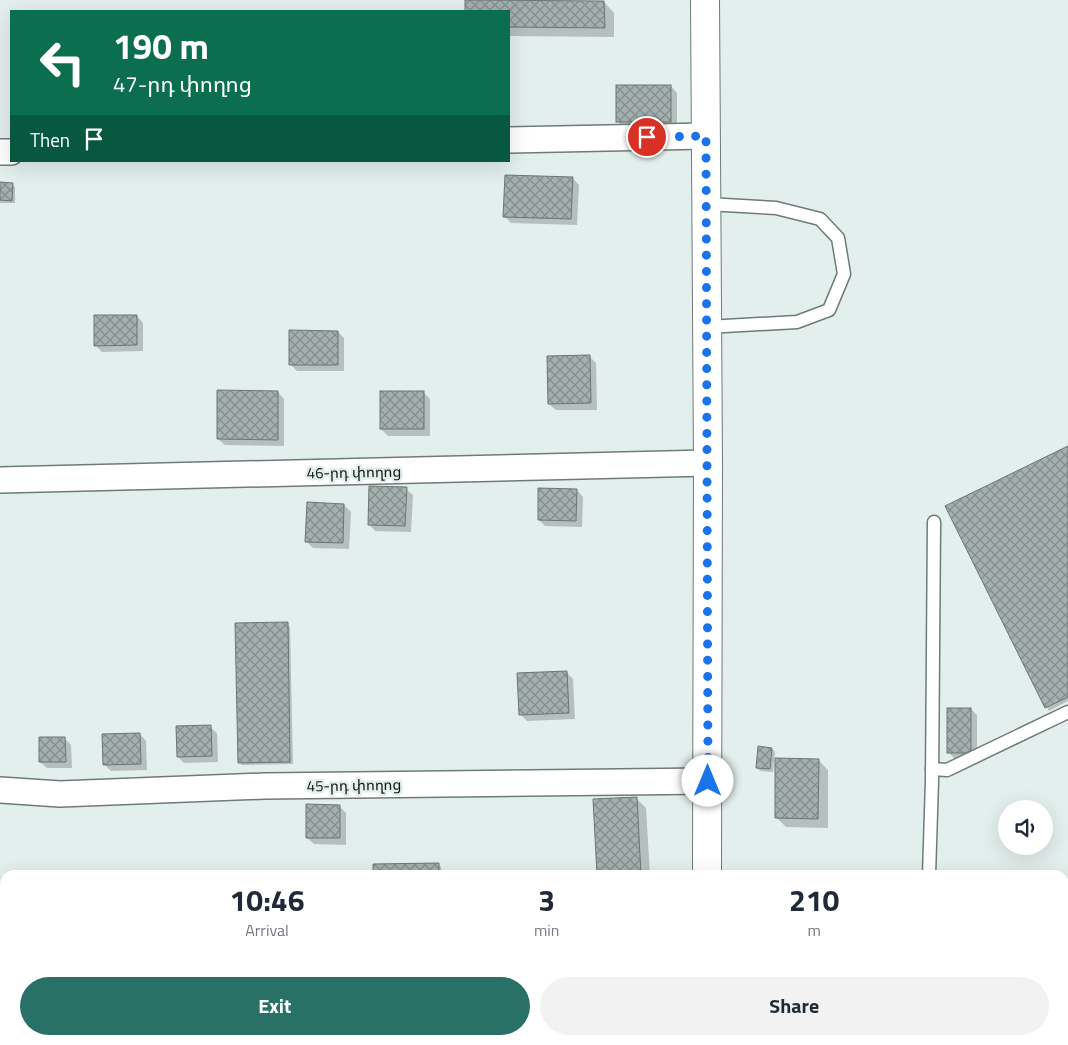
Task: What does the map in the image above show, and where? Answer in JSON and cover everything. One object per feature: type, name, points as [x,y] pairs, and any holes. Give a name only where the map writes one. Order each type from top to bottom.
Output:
[{"type":"main road","points":[[705,0],[708,327],[707,870]]},
{"type":"street","points":[[510,140],[706,136]]},
{"type":"street","name":"46-րդ փողոց","points":[[0,480],[708,463]]},
{"type":"street","name":"45-րդ փողոց","points":[[0,790],[60,794],[265,786],[708,781]]},
{"type":"lane","points":[[707,204],[776,208],[820,219],[838,238],[844,274],[829,310],[797,322],[708,327]]},
{"type":"lane","points":[[929,870],[934,522]]},
{"type":"lane","points":[[932,769],[947,770],[1068,712]]},
{"type":"building","points":[[465,0],[604,1],[605,28],[510,27],[510,10],[465,10]]},
{"type":"building","points":[[616,85],[671,85],[671,122],[616,122]]},
{"type":"building","points":[[505,175],[573,177],[571,219],[503,217]]},
{"type":"building","points":[[0,182],[13,183],[12,201],[0,200]]},
{"type":"building","points":[[94,315],[137,315],[137,345],[94,346]]},
{"type":"building","points":[[289,330],[338,331],[338,365],[289,365]]},
{"type":"building","points":[[590,355],[591,403],[548,404],[547,356]]},
{"type":"building","points":[[217,390],[278,391],[278,440],[217,439]]},
{"type":"building","points":[[380,391],[424,391],[424,429],[380,429]]},
{"type":"building","points":[[1068,446],[1068,697],[1045,708],[945,506]]},
{"type":"building","points":[[369,486],[407,487],[405,526],[368,525]]},
{"type":"building","points":[[538,488],[577,489],[576,521],[538,520]]},
{"type":"building","points":[[307,502],[344,504],[343,543],[305,542]]},
{"type":"building","points":[[288,622],[290,762],[238,763],[235,623]]},
{"type":"building","points":[[567,671],[569,713],[519,715],[517,673]]},
{"type":"building","points":[[947,708],[971,708],[971,753],[947,753]]},
{"type":"building","points":[[211,725],[212,756],[177,757],[176,726]]},
{"type":"building","points":[[140,733],[141,764],[103,765],[102,734]]},
{"type":"building","points":[[39,737],[65,737],[66,762],[39,762]]},
{"type":"building","points":[[758,746],[772,748],[770,769],[756,768]]},
{"type":"building","points":[[775,758],[819,759],[818,819],[775,818]]},
{"type":"building","points":[[637,797],[641,870],[597,870],[593,799]]},
{"type":"building","points":[[306,804],[340,805],[340,838],[306,838]]},
{"type":"building","points":[[439,863],[439,870],[373,870],[373,864]]},
{"type":"route","points":[[647,137],[706,136],[708,781]]}]
